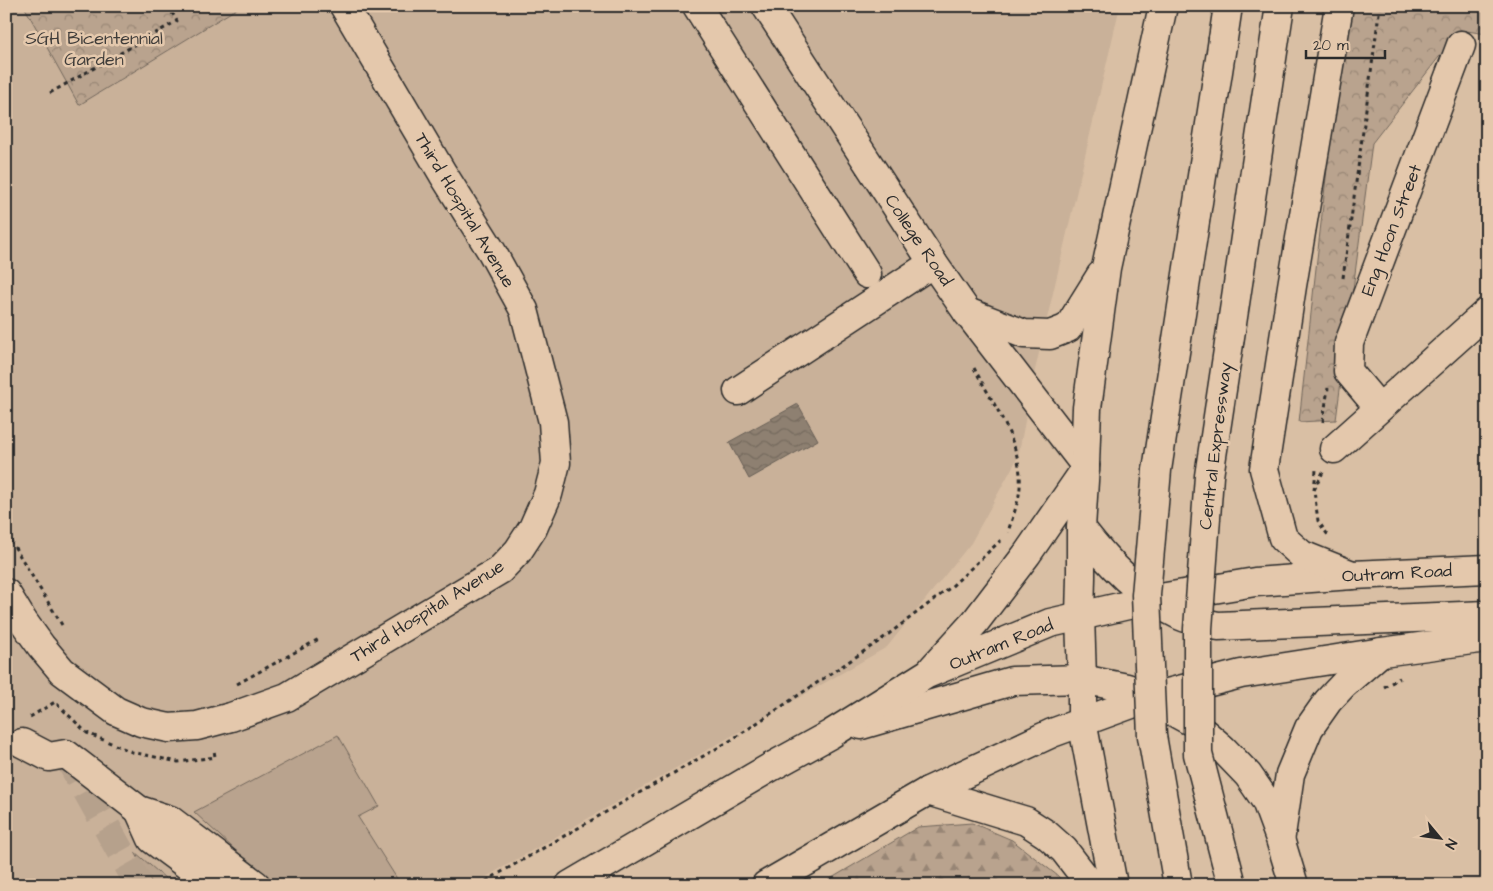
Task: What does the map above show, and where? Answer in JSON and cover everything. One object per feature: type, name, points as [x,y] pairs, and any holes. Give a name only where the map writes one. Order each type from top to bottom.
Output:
[{"type":"main road","name":"Third Hospital Avenue","points":[[6,593],[22,621],[41,646],[62,671],[90,694],[116,711],[141,722],[169,728],[197,726],[231,717],[287,696],[500,570],[518,551],[533,528],[548,494],[556,463],[554,422],[524,310],[492,252],[344,6]]},
{"type":"main road","points":[[697,6],[867,274]]},
{"type":"main road","name":"College Road","points":[[766,6],[932,263],[966,312],[1085,467]]},
{"type":"main road","points":[[1113,885],[1082,721],[1081,528],[1087,408],[1106,268],[1163,6]]},
{"type":"main road","points":[[1178,885],[1152,736],[1146,595],[1157,470],[1228,6]]},
{"type":"main road","points":[[1338,6],[1264,469],[1283,538],[1302,556],[1352,574]]},
{"type":"main road","name":"Central Expressway","points":[[1232,885],[1198,754],[1198,629],[1209,476],[1278,19]]},
{"type":"main road","name":"Eng Hoon Street","points":[[1379,408],[1348,370],[1349,343],[1461,45]]},
{"type":"main road","points":[[738,391],[932,263]]},
{"type":"main road","points":[[966,312],[1024,334],[1050,335],[1068,328],[1106,268]]},
{"type":"main road","points":[[1328,440],[1379,408],[1487,312]]},
{"type":"main road","points":[[927,674],[974,622],[1021,561],[1085,467]]},
{"type":"main road","points":[[1081,528],[1108,562],[1137,589],[1182,616],[1218,626],[1487,615]]},
{"type":"main road","name":"Outram Road","points":[[570,885],[831,734],[927,674],[1050,623],[1154,599],[1254,582],[1352,574],[1487,569]]},
{"type":"main road","points":[[766,885],[928,791],[1052,733],[1148,698],[1241,674],[1487,638]]},
{"type":"main road","points":[[1280,839],[1290,774],[1309,728],[1333,695],[1382,652]]},
{"type":"main road","points":[[831,734],[1012,681],[1082,679],[1127,688],[1192,722],[1248,774],[1266,801],[1294,885]]},
{"type":"main road","points":[[22,743],[49,757],[66,754],[139,810],[170,820],[256,885]]},
{"type":"main road","points":[[928,791],[1026,821],[1046,834],[1064,850],[1091,885]]},
{"type":"main road","points":[[139,810],[152,839],[214,885]]},
{"type":"path","points":[[50,93],[177,21],[169,8],[174,6]]},
{"type":"path","points":[[1342,282],[1380,6]]},
{"type":"path","points":[[1314,490],[1328,440],[1329,381]]},
{"type":"path","points":[[1316,470],[1314,490],[1318,521],[1329,536]]},
{"type":"path","points":[[6,533],[63,627]]},
{"type":"path","points":[[479,885],[734,739],[878,642],[951,587],[1007,535]]},
{"type":"path","points":[[236,684],[319,639]]},
{"type":"path","points":[[1378,691],[1401,678]]},
{"type":"shaded area","points":[[6,6],[1120,6],[1035,370],[1018,457],[971,543],[887,647],[472,885],[6,885]]},
{"type":"green space","name":"SGH Bicentennial Garden","points":[[24,6],[241,6],[79,105]]},
{"type":"green space","points":[[1345,6],[1487,6],[1487,34],[1460,30],[1372,143],[1336,420],[1299,422]]},
{"type":"green space","points":[[338,735],[379,806],[358,817],[401,885],[273,885],[194,812]]},
{"type":"green space","points":[[972,823],[1012,840],[1058,876],[1064,885],[820,885],[918,827]]},
{"type":"green space","points":[[135,852],[173,885],[153,885]]},
{"type":"water","points":[[798,404],[818,440],[749,479],[729,442]]},
{"type":"tunnel","points":[[66,754],[139,885]]}]
